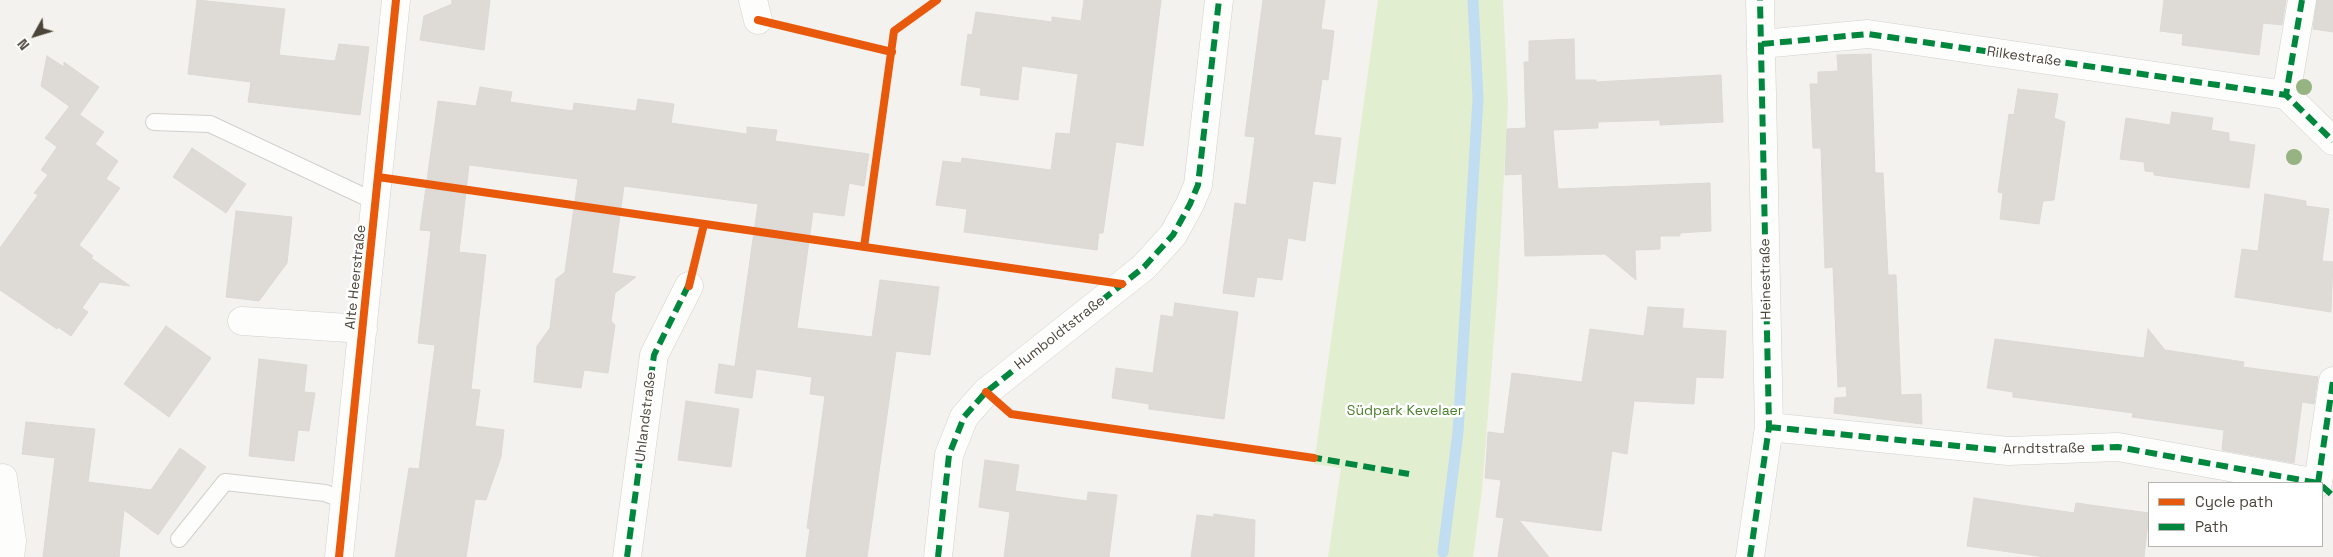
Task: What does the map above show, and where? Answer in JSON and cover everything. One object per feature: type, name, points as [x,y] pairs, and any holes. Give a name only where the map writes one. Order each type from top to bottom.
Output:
[{"type":"street","name":"Alte Heerstraße","points":[[339,557],[396,0]]},
{"type":"street","name":"Humboldtstraße","points":[[938,557],[949,456],[964,417],[986,392],[1144,267],[1172,235],[1190,204],[1198,185],[1219,0]]},
{"type":"street","name":"Heinestraße","points":[[1750,557],[1769,427],[1760,0]]},
{"type":"street","points":[[2302,0],[2286,95],[2333,141]]},
{"type":"street","name":"Rilkestraße","points":[[1762,44],[1868,34],[2286,95]]},
{"type":"street","name":"Uhlandstraße","points":[[627,557],[654,355],[689,286]]},
{"type":"street","name":"Alte Heerstraße","points":[[242,321],[363,329]]},
{"type":"street","points":[[2318,482],[2333,381]]},
{"type":"street","name":"Arndtstraße","points":[[1769,427],[2008,451],[2118,447],[2312,482]]},
{"type":"street","points":[[3,478],[12,541],[10,557]]},
{"type":"street","points":[[2323,487],[2333,496]]},
{"type":"lane","points":[[154,122],[210,124],[376,202]]},
{"type":"lane","points":[[179,539],[225,482],[325,493],[346,501]]},
{"type":"green space","name":"Südpark Kevelaer","points":[[1378,0],[1503,0],[1508,103],[1497,299],[1482,490],[1473,557],[1328,557],[1341,468],[1314,464]]},
{"type":"building","points":[[197,0],[285,9],[279,55],[335,61],[339,44],[369,47],[360,115],[248,102],[251,82],[188,74]]},
{"type":"building","points":[[452,0],[490,0],[484,50],[420,40],[424,16],[452,4]]},
{"type":"building","points":[[1084,0],[1161,0],[1143,146],[1116,142],[1103,233],[1099,233],[1097,250],[964,232],[967,209],[936,205],[943,161],[961,163],[962,158],[1051,170],[1056,133],[1070,134],[1078,74],[1022,66],[1018,100],[980,95],[981,88],[961,85],[968,34],[972,35],[976,12],[1052,22],[1052,17],[1081,21]]},
{"type":"building","points":[[1263,0],[1325,0],[1321,29],[1334,31],[1328,80],[1322,79],[1314,135],[1341,138],[1335,184],[1313,181],[1305,241],[1288,238],[1282,280],[1257,277],[1254,297],[1223,293],[1235,203],[1246,205],[1255,137],[1245,136]]},
{"type":"building","points":[[2164,0],[2286,0],[2282,25],[2263,23],[2259,55],[2182,45],[2183,34],[2160,31]]},
{"type":"building","points":[[2317,0],[2333,0],[2333,32],[2313,29]]},
{"type":"building","points":[[1574,39],[1575,80],[1596,80],[1596,82],[1721,75],[1723,122],[1660,125],[1660,120],[1598,122],[1598,128],[1553,130],[1558,189],[1710,183],[1711,231],[1680,233],[1680,236],[1660,236],[1660,249],[1635,250],[1636,280],[1605,254],[1525,256],[1522,174],[1505,175],[1507,129],[1526,128],[1524,62],[1529,62],[1529,41]]},
{"type":"building","points":[[1871,54],[1875,173],[1883,173],[1888,275],[1896,275],[1901,395],[1921,394],[1922,424],[1834,413],[1835,398],[1847,397],[1846,386],[1838,387],[1833,267],[1825,268],[1821,148],[1813,148],[1810,84],[1818,84],[1818,72],[1838,71],[1837,55]]},
{"type":"building","points":[[47,56],[64,67],[64,62],[99,87],[80,114],[41,86]]},
{"type":"building","points":[[480,87],[512,92],[510,102],[573,111],[574,103],[636,111],[638,99],[674,104],[671,123],[747,134],[747,127],[777,130],[775,141],[869,154],[864,186],[849,183],[844,216],[813,212],[797,328],[872,337],[880,280],[939,287],[930,355],[896,351],[867,557],[806,557],[810,529],[807,528],[825,396],[810,394],[812,377],[735,366],[758,204],[624,186],[612,273],[636,277],[615,293],[611,321],[615,325],[608,373],[584,370],[581,388],[534,382],[537,346],[550,328],[556,279],[565,272],[578,179],[469,165],[459,252],[486,255],[471,389],[480,390],[475,426],[504,430],[501,457],[486,500],[475,499],[466,557],[395,557],[409,468],[419,469],[435,345],[418,343],[431,231],[420,230],[438,101],[476,106]]},
{"type":"building","points":[[2018,89],[2058,94],[2054,118],[2065,122],[2054,200],[2043,201],[2039,224],[2000,219],[2003,193],[1998,192],[2009,114],[2014,115]]},
{"type":"building","points":[[69,107],[104,132],[95,144],[118,161],[106,179],[120,188],[79,245],[93,256],[91,258],[130,286],[100,282],[82,308],[88,312],[71,336],[58,327],[57,329],[0,290],[0,248],[38,195],[34,193],[48,175],[41,170],[57,147],[45,138]]},
{"type":"building","points":[[2172,112],[2213,118],[2211,130],[2229,133],[2229,141],[2255,145],[2249,188],[2154,175],[2154,172],[2145,171],[2144,162],[2120,159],[2126,118],[2170,125]]},
{"type":"building","points":[[192,148],[246,184],[226,213],[173,177]]},
{"type":"building","points":[[2265,194],[2306,201],[2306,206],[2329,209],[2322,261],[2333,262],[2331,312],[2235,297],[2242,249],[2258,251]]},
{"type":"building","points":[[236,211],[292,217],[287,263],[259,301],[226,297]]},
{"type":"building","points":[[1175,303],[1238,312],[1224,419],[1149,409],[1149,404],[1112,398],[1116,368],[1153,373],[1161,315],[1173,317]]},
{"type":"building","points":[[1648,307],[1684,309],[1682,328],[1726,331],[1723,378],[1696,377],[1694,404],[1634,401],[1627,454],[1612,451],[1601,531],[1519,520],[1549,557],[1498,557],[1504,518],[1496,517],[1501,480],[1485,478],[1488,432],[1504,434],[1512,373],[1582,382],[1590,329],[1644,336]]},
{"type":"building","points":[[166,326],[211,358],[169,417],[124,384]]},
{"type":"building","points":[[2148,329],[2165,350],[2244,362],[2243,367],[2318,377],[2314,404],[2302,402],[2294,463],[2222,450],[2224,430],[2132,417],[2133,413],[2013,397],[2013,392],[1987,388],[1995,339],[2144,358]]},
{"type":"building","points":[[259,359],[307,365],[304,392],[315,393],[309,431],[298,430],[294,461],[249,456]]},
{"type":"building","points":[[719,364],[756,370],[752,398],[715,393]]},
{"type":"building","points":[[686,401],[739,409],[731,467],[678,460]]},
{"type":"building","points":[[26,422],[95,429],[88,482],[151,490],[180,448],[206,467],[158,535],[124,510],[119,557],[43,557],[55,458],[22,454]]},
{"type":"building","points":[[985,460],[1019,465],[1015,491],[1087,501],[1088,492],[1117,495],[1109,557],[1004,557],[1010,512],[979,507]]},
{"type":"building","points":[[1974,498],[2074,513],[2076,503],[2148,513],[2144,557],[2045,557],[1967,546]]},
{"type":"building","points":[[1214,514],[1255,520],[1254,557],[1191,557],[1197,515],[1214,517]]},
{"type":"waterway","points":[[1443,552],[1458,432],[1478,99],[1473,0]]},
{"type":"marked path","points":[[938,557],[949,455],[964,417],[986,392],[1144,267],[1173,235],[1190,204],[1198,185],[1219,0]]},
{"type":"marked path","points":[[1750,557],[1769,427],[1760,0]]},
{"type":"marked path","points":[[2302,0],[2286,95],[2333,141]]},
{"type":"marked path","points":[[1762,44],[1868,34],[2286,95]]},
{"type":"marked path","points":[[627,557],[654,355],[690,282]]},
{"type":"marked path","points":[[2318,482],[2333,381]]},
{"type":"marked path","points":[[1769,427],[2008,451],[2118,447],[2312,482]]},
{"type":"marked path","points":[[1310,457],[1409,474]]},
{"type":"marked path","points":[[2323,487],[2333,496]]},
{"type":"cycle path","points":[[339,557],[396,0]]},
{"type":"cycle path","points":[[864,247],[894,31],[937,0]]},
{"type":"cycle path","points":[[758,20],[892,52]]},
{"type":"cycle path","points":[[378,177],[1122,284]]},
{"type":"cycle path","points":[[689,286],[704,224]]},
{"type":"cycle path","points":[[986,392],[1011,414],[1314,458]]}]
